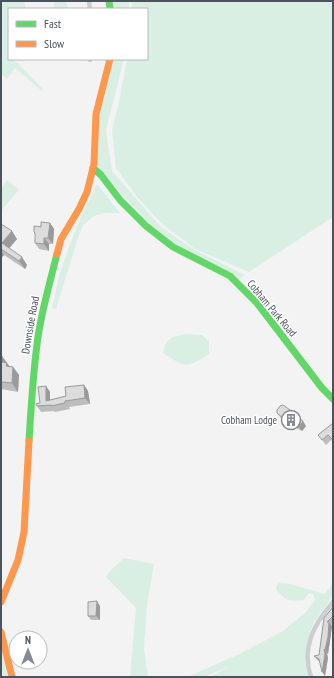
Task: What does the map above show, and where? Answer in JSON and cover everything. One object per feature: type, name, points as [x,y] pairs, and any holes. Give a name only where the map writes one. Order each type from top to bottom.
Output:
[{"type":"street","name":"Downside Road","points":[[1,602],[18,560],[24,532],[33,375],[37,342],[45,300],[61,239],[85,198],[93,168],[96,114],[110,60]]},
{"type":"street","name":"Cobham Park Road","points":[[93,168],[101,175],[120,200],[146,226],[172,247],[230,276],[257,303],[322,388],[333,399]]},
{"type":"street","points":[[311,677],[308,661],[312,635],[318,620],[333,602]]},
{"type":"street","points":[[1,632],[12,677]]},
{"type":"green space","points":[[1,1],[24,1],[26,8],[8,8],[8,60],[14,60],[43,89],[42,91],[15,68],[7,79],[1,74]]},
{"type":"green space","points":[[54,1],[66,1],[68,8],[54,8]]},
{"type":"green space","points":[[113,1],[129,1],[129,8],[114,8]]},
{"type":"green space","points":[[132,1],[333,1],[333,217],[249,272],[195,249],[162,224],[137,197],[116,168],[112,130],[127,60],[148,60],[148,8],[132,8]]},
{"type":"green space","points":[[113,60],[124,60],[106,130],[112,171],[161,227],[195,250],[245,275],[238,280],[174,246],[154,229],[98,168],[100,108],[109,82]]},
{"type":"green space","points":[[7,180],[19,190],[1,211],[1,188]]},
{"type":"green space","points":[[97,184],[120,213],[105,213],[94,216],[83,225],[56,309],[52,308],[61,269],[77,226]]},
{"type":"green space","points":[[186,334],[202,335],[209,341],[209,354],[186,365],[177,362],[163,353],[166,344],[170,339]]},
{"type":"green space","points":[[124,558],[154,564],[147,604],[144,649],[148,677],[130,677],[136,608],[106,577],[109,572]]},
{"type":"green space","points":[[333,582],[333,596],[314,622],[309,635],[305,661],[309,677],[210,677],[228,667],[204,677],[187,677],[239,654],[283,631],[306,612],[315,600],[313,594],[309,593],[304,600],[288,600],[276,589],[278,583],[290,584],[325,594]]},
{"type":"green space","points":[[1,643],[7,673],[8,677],[1,677]]},
{"type":"building","points":[[41,222],[50,223],[48,238],[44,238],[44,244],[35,243],[34,226],[41,227]]},
{"type":"building","points":[[1,224],[12,231],[2,243],[22,257],[19,261],[1,249]]},
{"type":"building","points":[[1,356],[2,362],[7,363],[6,366],[13,367],[12,383],[1,382]]},
{"type":"building","points":[[84,385],[85,398],[65,401],[65,403],[51,406],[37,406],[36,404],[40,403],[38,387],[46,386],[46,401],[66,396],[65,387]]},
{"type":"building","name":"Cobham Lodge","points":[[283,405],[293,412],[292,414],[303,421],[299,427],[284,419],[277,413],[280,406]]},
{"type":"building","points":[[333,423],[333,440],[328,435],[322,440],[318,435]]},
{"type":"building","points":[[97,601],[96,616],[88,616],[88,602]]},
{"type":"building","points":[[333,607],[333,616],[327,622],[329,622],[328,637],[325,650],[324,649],[325,654],[322,672],[319,659],[314,656],[319,655],[324,618]]},
{"type":"traffic: fast","points":[[109,1],[110,8]]},
{"type":"traffic: fast","points":[[93,168],[101,175],[120,200],[146,226],[173,247],[230,276],[257,303],[322,388],[333,399]]},
{"type":"traffic: fast","points":[[29,441],[33,376],[38,337],[57,254]]},
{"type":"traffic: slow","points":[[57,254],[61,239],[79,209],[87,192],[94,164],[96,114],[110,60]]},
{"type":"traffic: slow","points":[[1,602],[18,560],[24,532],[29,441]]},
{"type":"traffic: slow","points":[[1,632],[12,677]]},
{"type":"place","name":"Cobham Lodge","points":[[291,420]]}]
